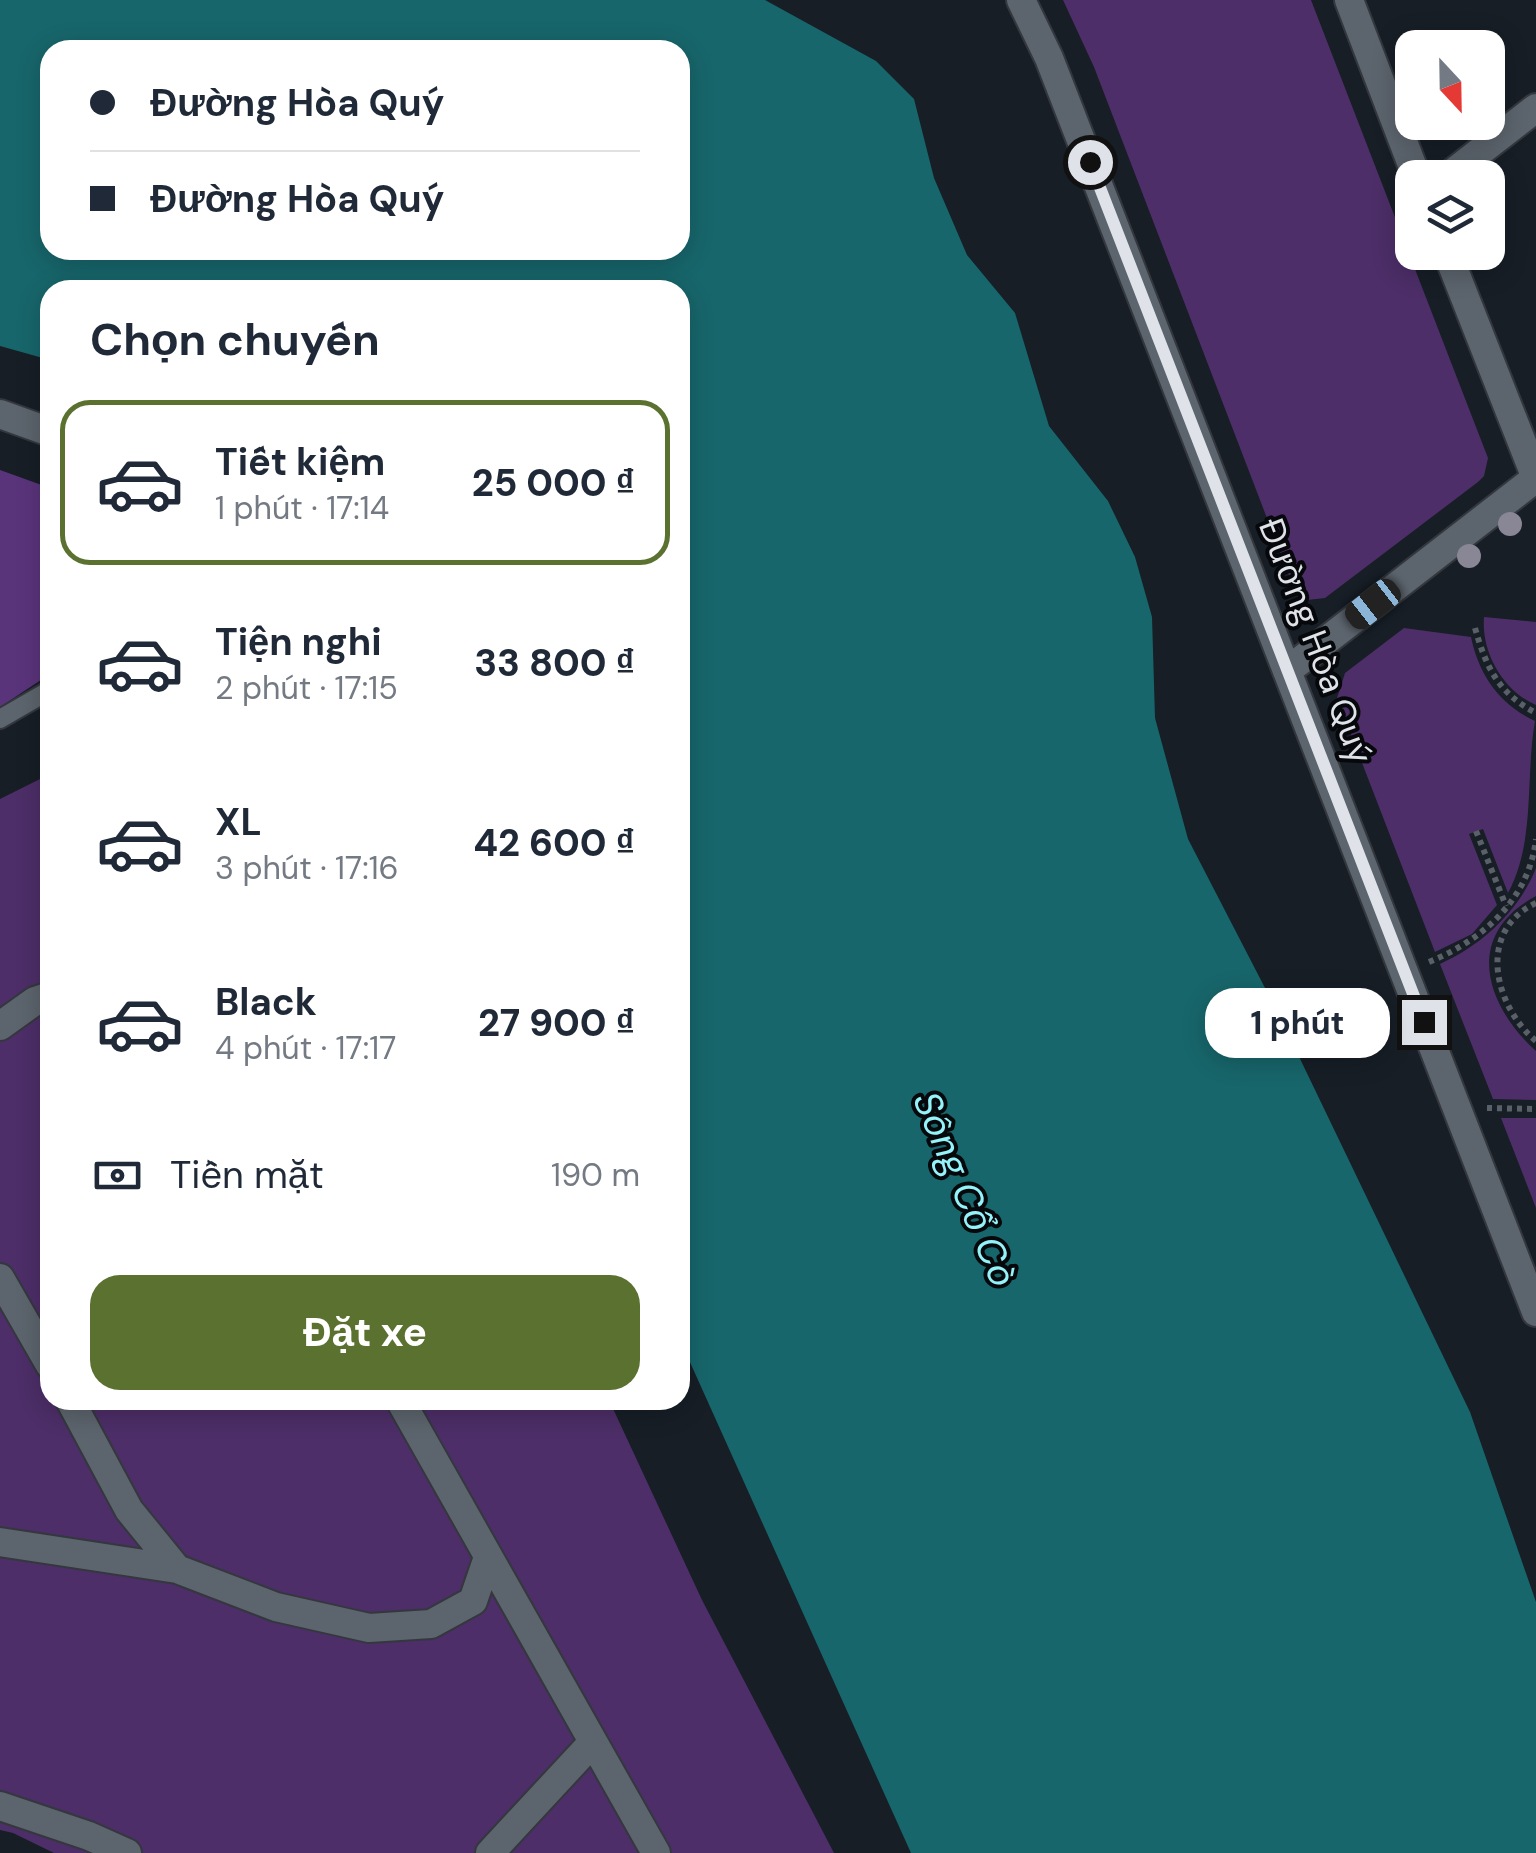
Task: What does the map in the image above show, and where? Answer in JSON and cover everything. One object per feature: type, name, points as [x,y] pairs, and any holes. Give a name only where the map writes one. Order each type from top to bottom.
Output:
[{"type":"street","name":"Đường Hòa Quý","points":[[1021,0],[1049,58],[1536,1312]]},
{"type":"street","points":[[1349,0],[1410,160]]},
{"type":"street","points":[[1469,160],[1536,108]]},
{"type":"street","points":[[1287,671],[1536,478],[1453,270]]},
{"type":"street","points":[[0,414],[40,428]]},
{"type":"street","points":[[0,1026],[40,999]]},
{"type":"street","points":[[0,1278],[40,1348]]},
{"type":"street","points":[[75,1410],[130,1510],[177,1569]]},
{"type":"street","points":[[406,1410],[656,1853]]},
{"type":"street","points":[[0,1542],[177,1569],[276,1607],[369,1628],[431,1624],[473,1601],[488,1556]]},
{"type":"street","points":[[490,1853],[593,1742]]},
{"type":"street","points":[[0,1806],[126,1853]]},
{"type":"lane","points":[[0,719],[40,696]]},
{"type":"path","points":[[1475,628],[1493,678],[1504,692],[1536,713]]},
{"type":"path","points":[[1476,831],[1507,907]]},
{"type":"path","points":[[1429,962],[1482,934],[1507,907],[1524,884],[1536,839]]},
{"type":"path","points":[[1536,904],[1526,908],[1502,934],[1496,967],[1508,1007],[1536,1041]]},
{"type":"path","points":[[1484,1108],[1536,1109]]},
{"type":"shaded area","points":[[1063,0],[1311,0],[1395,217],[1395,270],[1415,270],[1488,458],[1484,476],[1478,482],[1325,598],[1307,600],[1293,586],[1094,67]]},
{"type":"shaded area","points":[[0,470],[40,484],[40,681],[0,707]]},
{"type":"shaded area","points":[[1484,617],[1536,622],[1536,705],[1514,690],[1496,669],[1486,644]]},
{"type":"shaded area","points":[[1404,628],[1471,637],[1479,664],[1492,687],[1511,706],[1535,721],[1526,831],[1517,873],[1508,893],[1483,829],[1469,834],[1497,905],[1472,934],[1435,952],[1337,698],[1345,673]]},
{"type":"shaded area","points":[[40,779],[40,1410],[614,1410],[702,1600],[834,1853],[54,1853],[0,1830],[0,799]]},
{"type":"shaded area","points":[[1536,868],[1536,896],[1513,912],[1498,930],[1490,950],[1490,971],[1504,1013],[1536,1051],[1536,1100],[1493,1099],[1440,964],[1497,925],[1520,898]]},
{"type":"shaded area","points":[[1501,1118],[1536,1118],[1536,1208]]},
{"type":"water","name":"Sông Cổ Cò","points":[[0,0],[765,0],[876,61],[914,99],[934,178],[967,255],[1015,313],[1049,426],[1108,501],[1135,557],[1152,617],[1155,718],[1188,839],[1278,1013],[1470,1412],[1536,1602],[1536,1853],[911,1853],[690,1362],[690,280],[40,280],[40,357],[0,346]]},
{"type":"route","points":[[1090,162],[1424,1022]]}]
